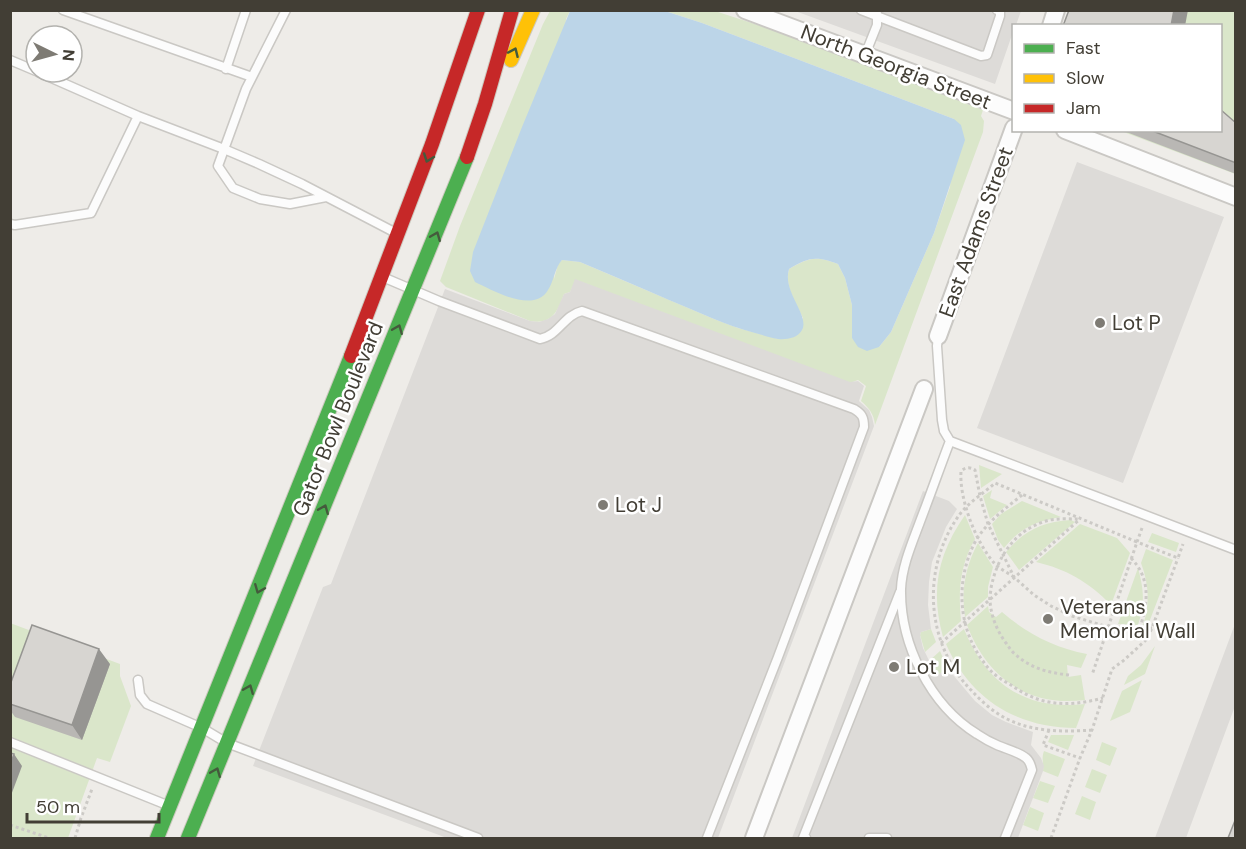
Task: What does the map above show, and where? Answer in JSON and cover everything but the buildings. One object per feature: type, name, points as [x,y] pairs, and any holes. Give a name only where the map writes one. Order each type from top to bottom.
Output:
[{"type":"main road","points":[[448,103],[464,10]]},
{"type":"main road","name":"Gator Bowl Boulevard","points":[[157,838],[281,535],[399,235],[448,103],[478,10]]},
{"type":"main road","name":"Gator Bowl Boulevard","points":[[188,838],[465,163],[512,10]]},
{"type":"main road","points":[[465,163],[533,10]]},
{"type":"street","name":"North Georgia Street","points":[[745,10],[1012,110]]},
{"type":"street","name":"East Adams Street","points":[[938,336],[1013,132]]},
{"type":"street","points":[[1070,132],[1236,197]]},
{"type":"street","points":[[754,838],[924,389]]},
{"type":"lane","points":[[63,10],[252,77]]},
{"type":"lane","points":[[226,69],[246,10]]},
{"type":"lane","points":[[285,10],[246,89],[218,166],[233,188],[260,199],[290,204],[326,197]]},
{"type":"lane","points":[[861,10],[877,14],[981,56],[987,55],[1000,16],[1000,11],[997,10]]},
{"type":"lane","points":[[865,55],[877,25],[877,14]]},
{"type":"lane","points":[[10,60],[24,66]]},
{"type":"lane","points":[[65,84],[138,116],[224,148],[282,174],[399,235]]},
{"type":"lane","points":[[10,224],[92,213],[138,116]]},
{"type":"lane","points":[[382,277],[540,339],[546,338],[576,312],[582,311],[854,409],[864,418],[860,438],[707,838]]},
{"type":"lane","points":[[938,336],[942,420],[944,431],[950,441],[1236,550]]},
{"type":"lane","points":[[950,441],[912,543],[902,589],[903,613],[908,638],[920,673],[938,698],[971,730],[994,744],[1025,757],[1030,763],[1032,770],[1005,838]]},
{"type":"lane","points":[[806,838],[803,838],[902,589]]},
{"type":"lane","points":[[138,680],[140,694],[147,704],[202,728],[227,743],[478,838]]},
{"type":"lane","points":[[10,742],[170,806]]},
{"type":"lane","points":[[869,838],[887,838]]},
{"type":"path","points":[[1014,577],[988,524],[975,470],[965,468],[961,471],[961,479],[966,508],[978,538],[997,566],[1014,577],[1034,595],[1072,616],[1108,627],[1152,628]]},
{"type":"path","points":[[1092,730],[1032,728],[1006,718],[982,702],[962,681],[947,658],[941,643],[933,607],[933,582],[938,557],[948,532],[962,512],[995,483],[1178,558]]},
{"type":"path","points":[[1022,495],[991,520],[975,542],[962,584],[962,607],[966,628],[975,649],[987,667],[999,678],[1024,694],[1044,701],[1061,703],[1083,703],[1103,698]]},
{"type":"path","points":[[1069,675],[1051,673],[1033,666],[1014,654],[993,620],[989,600],[994,572],[1015,539],[1029,528],[1046,521],[1080,519]]},
{"type":"path","points":[[941,643],[1080,519]]},
{"type":"path","points":[[1092,675],[1142,528]]},
{"type":"path","points":[[1051,838],[1092,730],[1112,669],[1146,640],[1183,544]]},
{"type":"path","points":[[1131,558],[1140,568],[1145,582],[1146,600],[1140,628]]},
{"type":"path","points":[[1049,730],[1043,745],[1080,758]]},
{"type":"path","points":[[75,838],[97,777]]},
{"type":"path","points":[[10,832],[12,826],[49,838]]},
{"type":"green space","points":[[550,11],[570,11],[566,19],[554,279],[558,264],[562,260],[580,262],[714,319],[779,339],[803,318],[789,288],[789,269],[813,259],[838,264],[845,278],[852,305],[852,338],[879,347],[891,332],[934,233],[950,187],[954,119],[665,11],[715,11],[795,37],[983,110],[981,116],[984,121],[983,132],[875,425],[871,412],[861,401],[866,386],[858,380],[850,383],[576,280],[570,292],[564,294],[553,315],[549,319],[538,322],[530,321],[446,287],[440,281],[460,226]]},
{"type":"green space","points":[[1085,11],[1235,11],[1235,174],[1124,132],[1222,132],[1222,24],[1080,24]]},
{"type":"green space","points":[[979,465],[1002,474],[981,488]]},
{"type":"green space","points":[[992,490],[990,498],[1007,505],[990,519],[983,496]]},
{"type":"green space","points":[[1022,501],[1061,517],[1029,527],[1016,535],[1004,548],[992,524],[1001,514]]},
{"type":"green space","points":[[965,515],[975,539],[961,578],[961,621],[943,637],[937,604],[939,573],[948,544]]},
{"type":"green space","points":[[1071,520],[1075,522],[1019,570],[1006,552],[1020,538],[1035,528]]},
{"type":"green space","points":[[1080,524],[1117,538],[1130,553],[1111,605],[1076,577],[1036,562]]},
{"type":"green space","points":[[1152,533],[1179,543],[1176,552],[1148,542]]},
{"type":"green space","points":[[978,543],[993,567],[988,597],[965,617],[965,579]]},
{"type":"green space","points":[[1146,549],[1173,560],[1148,625],[1143,625],[1148,594],[1141,563]]},
{"type":"green space","points":[[1138,568],[1143,596],[1138,625],[1118,624]]},
{"type":"green space","points":[[988,606],[989,612],[996,617],[1002,612],[1021,627],[1042,639],[1087,654],[1081,668],[1067,665],[1068,677],[1081,675],[1085,700],[1045,699],[1012,685],[998,674],[975,644],[967,625]]},
{"type":"green space","points":[[10,623],[120,664],[120,676],[131,706],[110,762],[97,758],[68,838],[11,838]]},
{"type":"green space","points":[[931,629],[936,642],[925,652],[920,635],[921,632]]},
{"type":"green space","points":[[964,629],[984,664],[1010,689],[1026,698],[1044,703],[1085,704],[1076,728],[1034,723],[998,707],[982,695],[956,663],[946,644]]},
{"type":"green space","points":[[1155,646],[1145,674],[1124,685],[1128,676],[1141,665]]},
{"type":"green space","points":[[940,651],[948,669],[939,674],[935,673],[929,661]]},
{"type":"green space","points":[[1142,680],[1130,712],[1110,721],[1122,691]]},
{"type":"green space","points":[[1051,735],[1074,735],[1068,750],[1048,742]]},
{"type":"green space","points":[[1102,742],[1117,748],[1110,766],[1096,760]]},
{"type":"green space","points":[[1044,751],[1065,759],[1058,777],[1043,771]]},
{"type":"green space","points":[[1092,769],[1107,775],[1100,793],[1085,787]]},
{"type":"green space","points":[[1040,781],[1055,786],[1048,803],[1033,798]]},
{"type":"green space","points":[[1082,796],[1096,802],[1090,820],[1075,814]]},
{"type":"green space","points":[[1030,807],[1044,813],[1038,831],[1023,825]]},
{"type":"shaded area","points":[[795,11],[1021,11],[1016,24],[1012,24],[1012,35],[995,84]]},
{"type":"shaded area","name":"Lot P","points":[[1077,162],[1224,217],[1123,483],[977,428]]},
{"type":"shaded area","name":"Lot J","points":[[575,279],[850,382],[858,381],[864,386],[859,401],[869,410],[872,417],[874,426],[718,838],[447,838],[253,766],[323,587],[331,584],[445,289],[530,321],[539,322],[555,314],[564,294],[570,292]]},
{"type":"shaded area","name":"Lot M","points":[[923,491],[949,501],[957,509],[946,527],[932,562],[928,605],[931,629],[921,632],[923,648],[935,673],[939,674],[948,669],[975,701],[992,715],[1033,732],[1031,745],[1044,766],[1018,838],[792,838]]},
{"type":"shaded area","points":[[1235,624],[1235,706],[1186,838],[1155,838]]},
{"type":"water","points":[[570,11],[665,11],[954,119],[961,125],[965,140],[934,233],[891,332],[879,347],[867,351],[858,347],[852,338],[852,305],[845,278],[838,264],[824,260],[807,260],[789,269],[789,286],[803,324],[798,335],[785,339],[769,337],[722,322],[580,262],[562,260],[548,290],[542,297],[533,300],[513,298],[475,282],[470,271],[473,252]]},
{"type":"traffic: fast","points":[[188,838],[467,157]]},
{"type":"traffic: fast","points":[[157,838],[351,356]]},
{"type":"traffic: slow","points":[[511,60],[533,10]]},
{"type":"traffic: jam","points":[[351,356],[432,144],[478,10]]},
{"type":"traffic: jam","points":[[467,157],[512,10]]},
{"type":"place","name":"Lot P","points":[[1100,323]]},
{"type":"place","name":"Lot J","points":[[603,505]]},
{"type":"place","name":"Veterans Memorial Wall","points":[[1048,619]]},
{"type":"place","name":"Lot M","points":[[894,667]]}]
